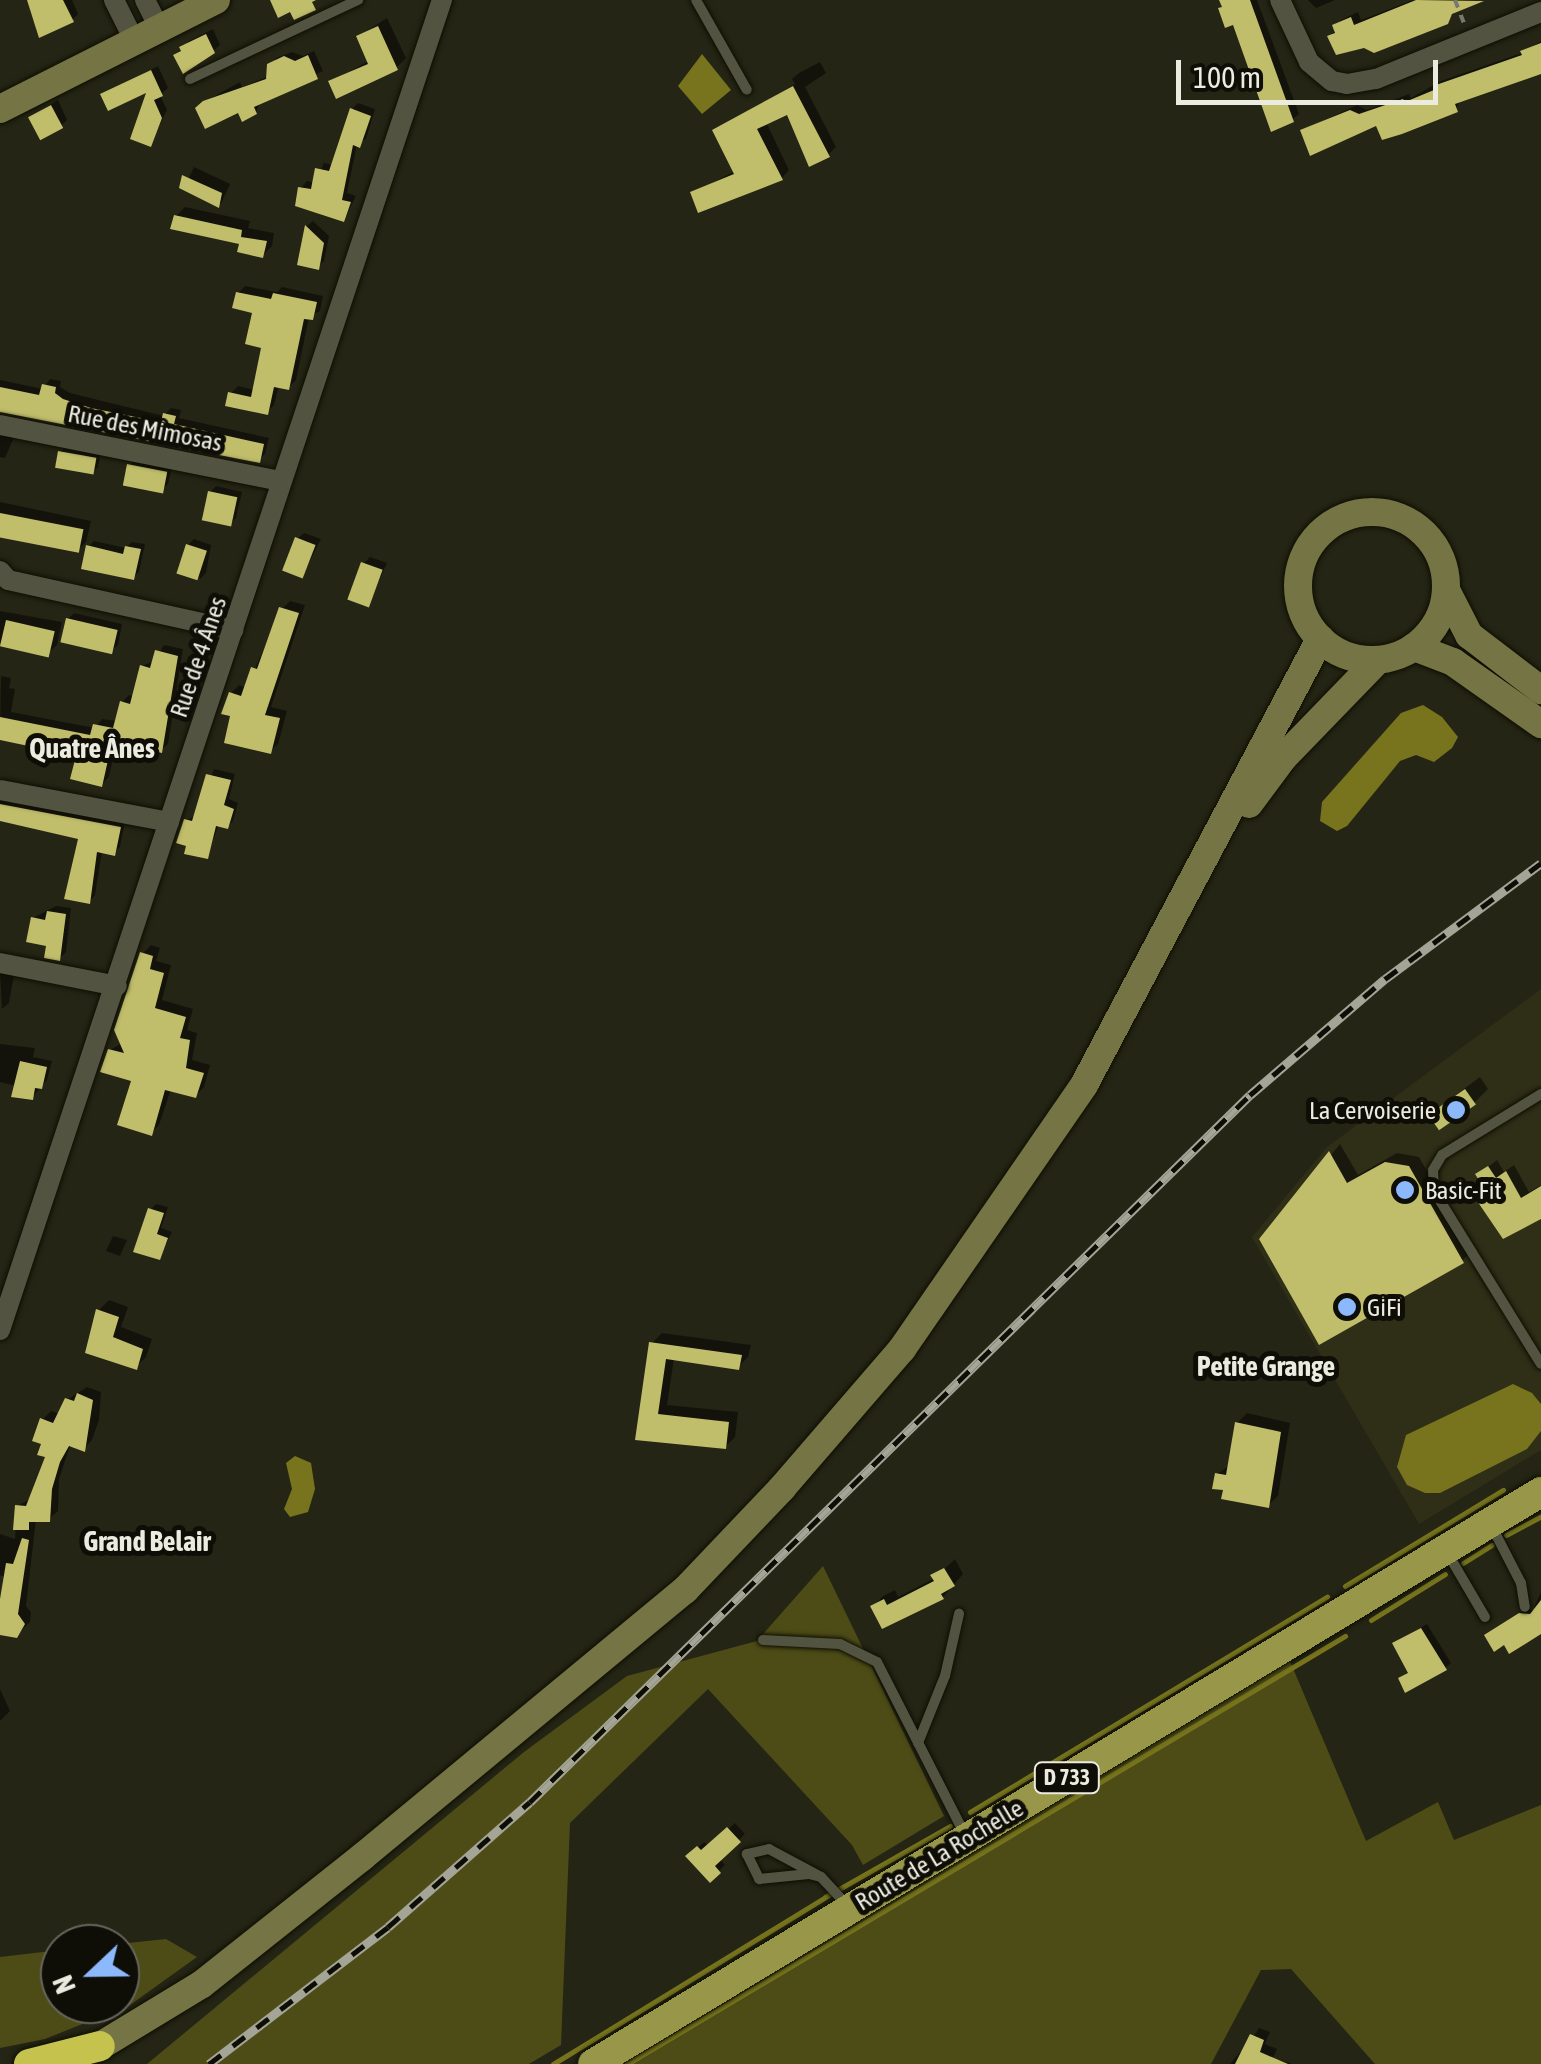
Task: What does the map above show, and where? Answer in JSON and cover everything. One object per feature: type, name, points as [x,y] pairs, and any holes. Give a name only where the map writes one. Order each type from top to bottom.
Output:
[{"type":"highway","points":[[28,2064],[100,2046]]},
{"type":"highway","points":[[68,2064],[100,2046]]},
{"type":"main road","points":[[0,109],[216,0]]},
{"type":"main road","points":[[1378,660],[1347,655],[1320,639],[1302,607],[1299,571],[1316,539],[1345,517],[1369,512],[1393,515],[1415,526],[1437,554],[1446,590],[1469,635],[1541,690]]},
{"type":"main road","points":[[1200,870],[1283,758],[1378,660],[1414,648],[1441,612],[1446,590]]},
{"type":"main road","points":[[100,2046],[202,1984],[362,1857],[685,1590],[782,1488],[902,1349],[1084,1084],[1320,639]]},
{"type":"main road","points":[[1414,648],[1453,662],[1541,724]]},
{"type":"main road","name":"Route de La Rochelle","points":[[593,2064],[1541,1492]]},
{"type":"street","points":[[114,0],[148,36]]},
{"type":"street","points":[[145,0],[148,36]]},
{"type":"street","name":"Rue de 4 Ânes","points":[[0,1330],[117,986],[126,939],[234,630],[280,481],[442,0]]},
{"type":"street","points":[[1280,0],[1308,62],[1320,74],[1347,84],[1376,79],[1541,12]]},
{"type":"street","name":"Rue des Mimosas","points":[[0,425],[280,481]]},
{"type":"street","points":[[3,578],[234,630]]},
{"type":"street","points":[[0,790],[168,822]]},
{"type":"street","points":[[0,963],[117,986]]},
{"type":"lane","points":[[190,79],[358,0]]},
{"type":"lane","points":[[696,0],[747,90]]},
{"type":"lane","points":[[1541,1094],[1442,1155],[1432,1170],[1434,1190],[1541,1364]]},
{"type":"lane","points":[[1490,1523],[1520,1583],[1524,1607]]},
{"type":"lane","points":[[1445,1549],[1485,1618]]},
{"type":"lane","points":[[918,1744],[945,1676],[959,1614]]},
{"type":"lane","points":[[763,1640],[840,1644],[877,1662],[967,1838]]},
{"type":"lane","points":[[821,1877],[809,1874],[759,1879],[747,1854],[768,1849],[821,1877],[850,1909]]},
{"type":"path","points":[[1455,0],[1471,40]]},
{"type":"shaded area","points":[[702,54],[731,90],[702,114],[678,86]]},
{"type":"shaded area","points":[[1423,705],[1442,717],[1458,737],[1452,748],[1434,762],[1416,755],[1400,761],[1347,826],[1337,831],[1320,821],[1322,802],[1401,713]]},
{"type":"shaded area","points":[[1541,989],[1541,1450],[1419,1524],[1252,1237],[1327,1147]]},
{"type":"shaded area","points":[[1513,1384],[1532,1393],[1541,1404],[1541,1431],[1527,1449],[1440,1493],[1425,1493],[1407,1485],[1397,1467],[1406,1435]]},
{"type":"shaded area","points":[[295,1456],[311,1463],[315,1489],[308,1512],[290,1517],[284,1509],[292,1489],[286,1463]]},
{"type":"shaded area","points":[[823,1566],[944,1816],[863,1865],[852,1845],[708,1689],[570,1823],[561,2045],[529,2064],[147,2064],[524,1752],[627,1676],[757,1641]]},
{"type":"shaded area","points":[[1284,1647],[1366,1841],[1438,1802],[1454,1840],[1541,1805],[1541,2064],[1375,2064],[1291,1969],[1261,1970],[1211,2064],[596,2064]]},
{"type":"shaded area","points":[[166,1939],[197,1957],[140,1998],[140,1942]]},
{"type":"shaded area","points":[[40,1952],[40,2024],[82,2024],[45,2039],[0,2048],[0,1957]]},
{"type":"building","points":[[27,0],[63,0],[74,22],[39,38]]},
{"type":"building","points":[[270,0],[316,0],[312,2],[316,10],[294,20],[290,12],[278,18]]},
{"type":"building","points":[[1219,0],[1250,0],[1294,122],[1271,132],[1233,25],[1225,28]]},
{"type":"building","points":[[1416,0],[1484,1],[1452,14],[1448,24],[1374,53],[1364,48],[1336,55],[1327,36],[1335,33],[1332,25],[1351,17],[1354,25]]},
{"type":"building","points":[[378,26],[398,70],[336,99],[328,81],[368,64],[356,36]]},
{"type":"building","points":[[206,34],[215,53],[183,74],[173,55],[181,51],[179,47]]},
{"type":"building","points":[[1541,43],[1541,74],[1455,104],[1458,112],[1402,134],[1382,140],[1376,126],[1310,156],[1300,130],[1350,110],[1359,114],[1403,99],[1405,102],[1434,90],[1433,86],[1522,55],[1520,51]]},
{"type":"building","points":[[308,55],[318,79],[254,107],[257,114],[242,122],[238,113],[205,129],[195,108],[203,101],[266,79],[267,64],[284,56],[295,61]]},
{"type":"building","points":[[151,70],[163,96],[154,100],[162,118],[151,147],[130,139],[146,93],[108,111],[100,94]]},
{"type":"building","points":[[793,86],[830,157],[809,167],[787,115],[757,129],[783,180],[698,213],[690,192],[734,174],[712,130]]},
{"type":"building","points":[[51,105],[63,128],[40,140],[28,117]]},
{"type":"building","points":[[350,108],[371,116],[360,148],[353,145],[342,200],[351,202],[344,222],[295,206],[298,187],[311,189],[315,168],[329,171]]},
{"type":"building","points":[[182,175],[222,193],[219,208],[179,188]]},
{"type":"building","points":[[174,215],[242,230],[241,237],[267,241],[263,258],[237,252],[239,244],[170,229]]},
{"type":"building","points":[[305,225],[324,243],[319,270],[297,265]]},
{"type":"building","points":[[236,292],[271,299],[273,293],[317,302],[313,320],[304,319],[289,390],[274,387],[268,415],[225,406],[228,392],[251,397],[261,348],[245,344],[252,313],[232,308]]},
{"type":"building","points":[[42,384],[56,387],[55,393],[63,399],[91,408],[161,422],[163,413],[176,416],[174,424],[264,444],[260,463],[0,412],[0,387],[39,395]]},
{"type":"building","points":[[58,451],[96,458],[93,475],[55,468]]},
{"type":"building","points":[[127,464],[167,472],[163,493],[123,486]]},
{"type":"building","points":[[208,491],[237,497],[231,527],[202,520]]},
{"type":"building","points":[[0,513],[83,529],[79,553],[0,537]]},
{"type":"building","points":[[295,537],[316,545],[303,578],[282,571]]},
{"type":"building","points":[[186,544],[207,551],[197,580],[176,573]]},
{"type":"building","points":[[86,545],[123,554],[125,546],[141,549],[134,580],[81,569]]},
{"type":"building","points":[[361,562],[383,570],[369,607],[347,600]]},
{"type":"building","points":[[279,607],[299,613],[265,715],[280,718],[271,754],[224,743],[230,716],[221,714],[229,692],[241,696],[251,667],[257,669]]},
{"type":"building","points":[[66,618],[118,630],[112,654],[60,642]]},
{"type":"building","points":[[6,620],[55,631],[49,658],[0,646]]},
{"type":"building","points":[[155,650],[178,656],[162,753],[112,742],[102,787],[70,779],[76,756],[0,740],[0,717],[90,735],[93,724],[113,728],[120,701],[130,704],[140,665],[150,668]]},
{"type":"building","points":[[206,774],[231,780],[224,805],[234,809],[228,829],[216,826],[208,859],[184,854],[186,846],[176,843],[184,819],[192,821]]},
{"type":"building","points":[[0,804],[121,827],[115,856],[97,852],[90,904],[64,899],[78,839],[0,821]]},
{"type":"building","points":[[47,911],[66,914],[60,961],[44,958],[46,946],[26,942],[31,917],[45,920]]},
{"type":"building","points":[[140,952],[153,956],[150,969],[164,973],[155,1008],[186,1017],[180,1038],[190,1040],[186,1068],[204,1073],[196,1098],[165,1090],[152,1136],[117,1125],[131,1081],[100,1072],[108,1049],[124,1053],[114,1030]]},
{"type":"building","points":[[20,1061],[47,1067],[42,1089],[35,1088],[33,1100],[11,1097]]},
{"type":"building","points":[[1465,1089],[1476,1105],[1439,1130],[1428,1115]]},
{"type":"building","points":[[1329,1151],[1347,1183],[1385,1162],[1409,1166],[1464,1263],[1319,1345],[1259,1239]]},
{"type":"building","points":[[1488,1166],[1496,1178],[1506,1171],[1521,1198],[1541,1186],[1541,1219],[1503,1239],[1471,1192],[1482,1185],[1475,1174]]},
{"type":"building","points":[[148,1208],[164,1213],[157,1234],[168,1238],[160,1260],[133,1252]]},
{"type":"building","points":[[96,1309],[119,1317],[113,1337],[143,1349],[137,1370],[85,1353]]},
{"type":"building","points":[[649,1342],[742,1355],[739,1370],[666,1359],[658,1414],[729,1422],[726,1449],[635,1440]]},
{"type":"building","points":[[77,1393],[93,1400],[85,1452],[69,1446],[60,1462],[52,1489],[50,1522],[29,1522],[29,1530],[13,1530],[15,1505],[26,1506],[45,1457],[37,1455],[41,1444],[32,1441],[40,1418],[53,1423],[65,1398],[74,1401]]},
{"type":"building","points":[[1235,1422],[1281,1432],[1269,1508],[1221,1499],[1223,1490],[1212,1489],[1215,1473],[1226,1475]]},
{"type":"building","points":[[22,1538],[29,1540],[18,1614],[25,1624],[17,1638],[0,1635],[0,1599],[6,1563],[13,1564]]},
{"type":"building","points":[[944,1568],[955,1586],[941,1594],[944,1599],[882,1629],[870,1606],[884,1599],[887,1605],[934,1581],[930,1575]]},
{"type":"building","points":[[1541,1600],[1541,1634],[1509,1654],[1504,1645],[1494,1652],[1484,1635],[1519,1613],[1530,1614]]},
{"type":"building","points":[[1421,1628],[1447,1670],[1405,1693],[1398,1678],[1408,1673],[1392,1643]]},
{"type":"building","points":[[727,1827],[741,1842],[715,1866],[721,1873],[710,1883],[685,1856],[697,1846],[701,1850]]},
{"type":"building","points":[[1250,2034],[1264,2040],[1260,2052],[1288,2064],[1235,2064]]},
{"type":"waterway","points":[[1345,1586],[1503,1490]]},
{"type":"waterway","points":[[1506,1535],[1541,1516]]},
{"type":"waterway","points":[[1463,1563],[1492,1545]]},
{"type":"waterway","points":[[1371,1620],[1445,1574]]},
{"type":"waterway","points":[[970,1812],[1327,1597]]},
{"type":"waterway","points":[[627,2064],[1345,1636]]},
{"type":"waterway","points":[[553,2064],[825,1897],[950,1826]]},
{"type":"railway","points":[[209,2064],[388,1927],[530,1802],[1250,1095],[1385,979],[1541,863]]},
{"type":"place","name":"La Cervoiserie","points":[[1456,1110]]},
{"type":"place","name":"Basic-Fit","points":[[1405,1190]]},
{"type":"place","name":"GiFi","points":[[1347,1307]]},
{"type":"district","name":"Quatre Ânes","points":[[92,748]]},
{"type":"district","name":"Petite Grange","points":[[1266,1366]]},
{"type":"district","name":"Grand Belair","points":[[147,1541]]}]
